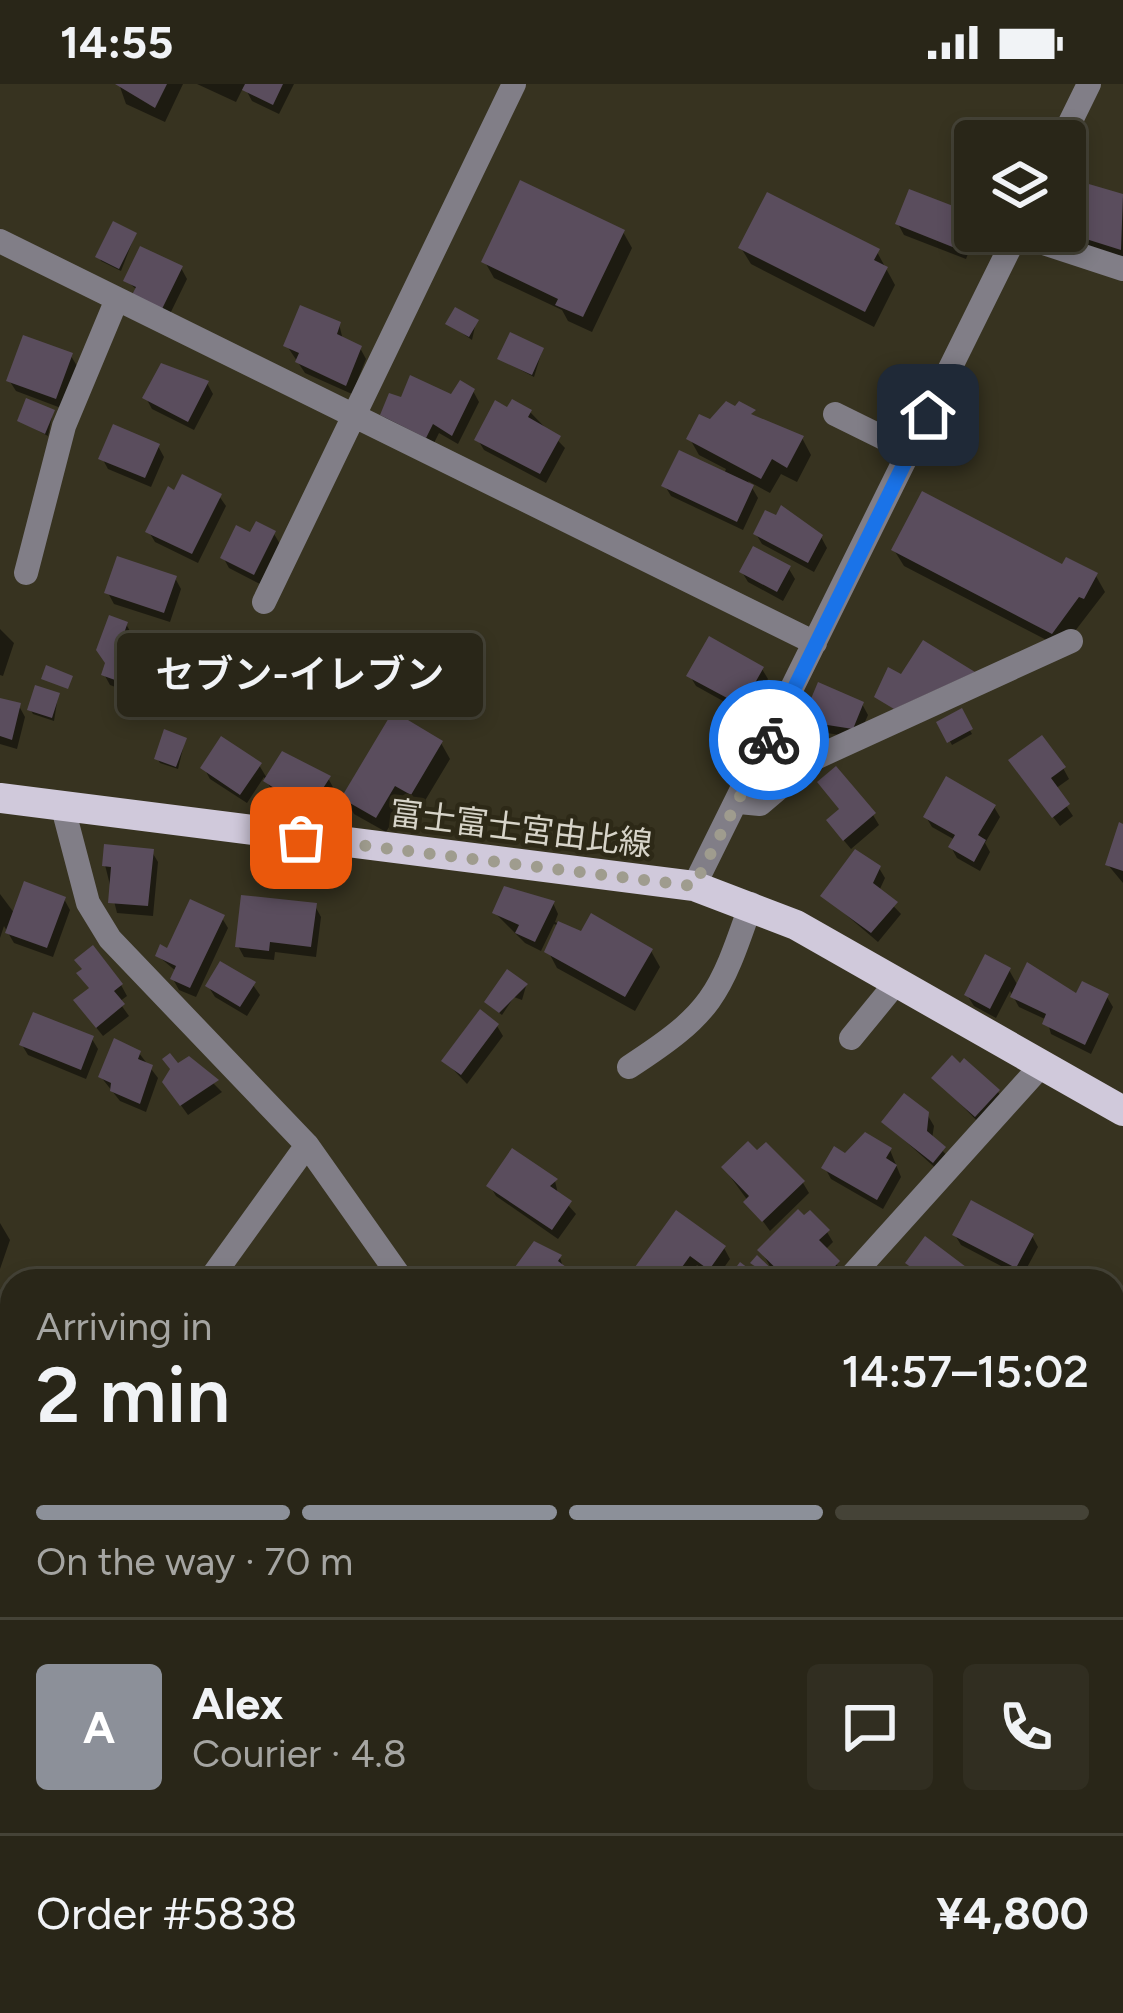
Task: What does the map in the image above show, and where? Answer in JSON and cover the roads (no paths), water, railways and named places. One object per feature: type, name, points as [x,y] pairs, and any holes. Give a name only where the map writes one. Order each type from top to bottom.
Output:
[{"type":"main road","name":"富士富士宮由比線","points":[[0,798],[694,886],[751,904],[1123,1111]]},
{"type":"street","points":[[264,602],[514,84]]},
{"type":"street","points":[[1071,120],[1089,84]]},
{"type":"street","points":[[0,241],[815,643]]},
{"type":"street","points":[[694,886],[1008,252]]},
{"type":"street","points":[[1075,252],[1123,268]]},
{"type":"street","points":[[26,573],[64,426],[117,299]]},
{"type":"street","points":[[835,414],[910,452]]},
{"type":"street","points":[[739,802],[760,804],[813,759],[1071,641]]},
{"type":"street","points":[[64,808],[88,903],[110,939],[307,1145],[395,1269]]},
{"type":"street","points":[[629,1067],[686,1031],[708,1008],[725,980],[751,904]]},
{"type":"street","points":[[850,1038],[896,982]]},
{"type":"street","points":[[858,1269],[1040,1067]]},
{"type":"street","points":[[218,1269],[307,1145]]},
{"type":"place","name":"セブン-イレブン","points":[[301,838]]}]
